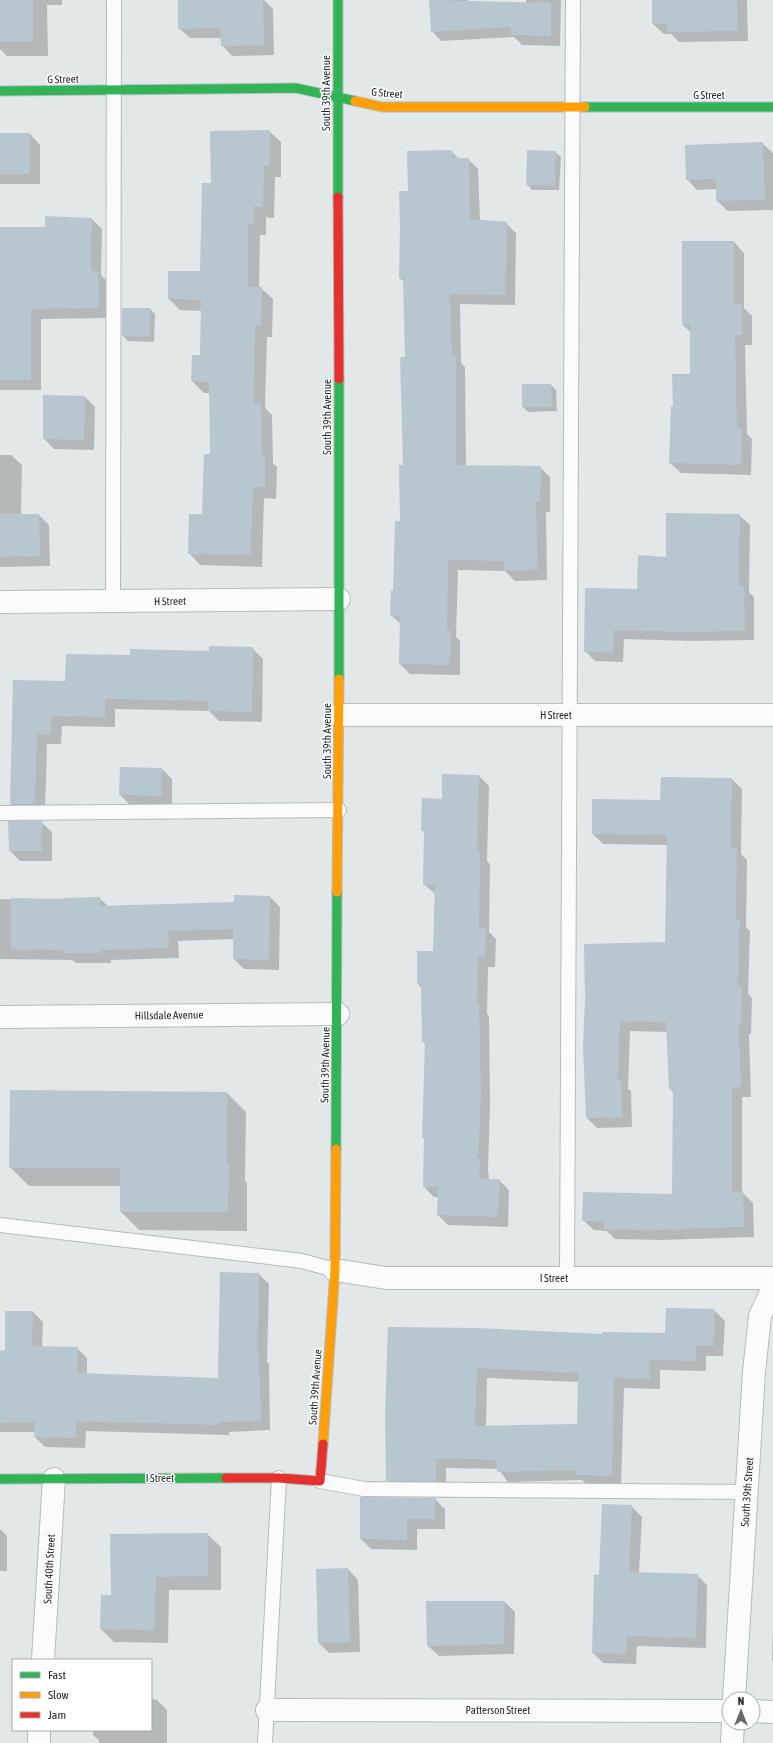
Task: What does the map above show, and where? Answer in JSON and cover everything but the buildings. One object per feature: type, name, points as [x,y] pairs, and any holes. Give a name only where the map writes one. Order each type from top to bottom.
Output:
[{"type":"street","name":"South 39th Avenue","points":[[320,1481],[336,1270],[339,715],[338,0]]},
{"type":"street","name":"G Street","points":[[0,91],[296,88],[382,107],[773,107]]},
{"type":"street","name":"H Street","points":[[0,602],[339,599]]},
{"type":"street","name":"H Street","points":[[339,715],[773,715]]},
{"type":"street","name":"Hillsdale Avenue","points":[[0,1017],[338,1014]]},
{"type":"street","name":"I Street","points":[[336,1270],[386,1278],[773,1278]]},
{"type":"street","name":"South 39th Street","points":[[735,1691],[754,1372],[760,1316],[773,1288]]},
{"type":"street","name":"I Street","points":[[0,1479],[280,1478],[320,1481]]},
{"type":"street","name":"South 40th Street","points":[[43,1659],[54,1479]]},
{"type":"street","name":"Patterson Street","points":[[267,1710],[721,1711]]},
{"type":"street","points":[[761,1711],[773,1712]]},
{"type":"street","points":[[39,1731],[39,1743]]},
{"type":"street","points":[[732,1743],[733,1731]]},
{"type":"lane","points":[[114,0],[114,601]]},
{"type":"lane","points":[[567,1278],[571,715],[573,0]]},
{"type":"lane","points":[[0,813],[338,810]]},
{"type":"lane","points":[[0,1225],[87,1237],[302,1261],[336,1270]]},
{"type":"lane","points":[[265,1743],[280,1478]]},
{"type":"lane","points":[[320,1481],[364,1489],[747,1492]]},
{"type":"traffic: fast","points":[[338,0],[338,197]]},
{"type":"traffic: fast","points":[[0,91],[296,88],[355,101]]},
{"type":"traffic: fast","points":[[585,107],[773,107]]},
{"type":"traffic: fast","points":[[339,379],[339,679]]},
{"type":"traffic: fast","points":[[336,1149],[337,892]]},
{"type":"traffic: fast","points":[[0,1479],[226,1478]]},
{"type":"traffic: slow","points":[[355,101],[382,107],[585,107]]},
{"type":"traffic: slow","points":[[337,892],[339,679]]},
{"type":"traffic: slow","points":[[323,1444],[335,1270],[336,1149]]},
{"type":"traffic: jam","points":[[338,197],[339,379]]},
{"type":"traffic: jam","points":[[226,1478],[279,1478],[320,1481],[323,1444]]}]
